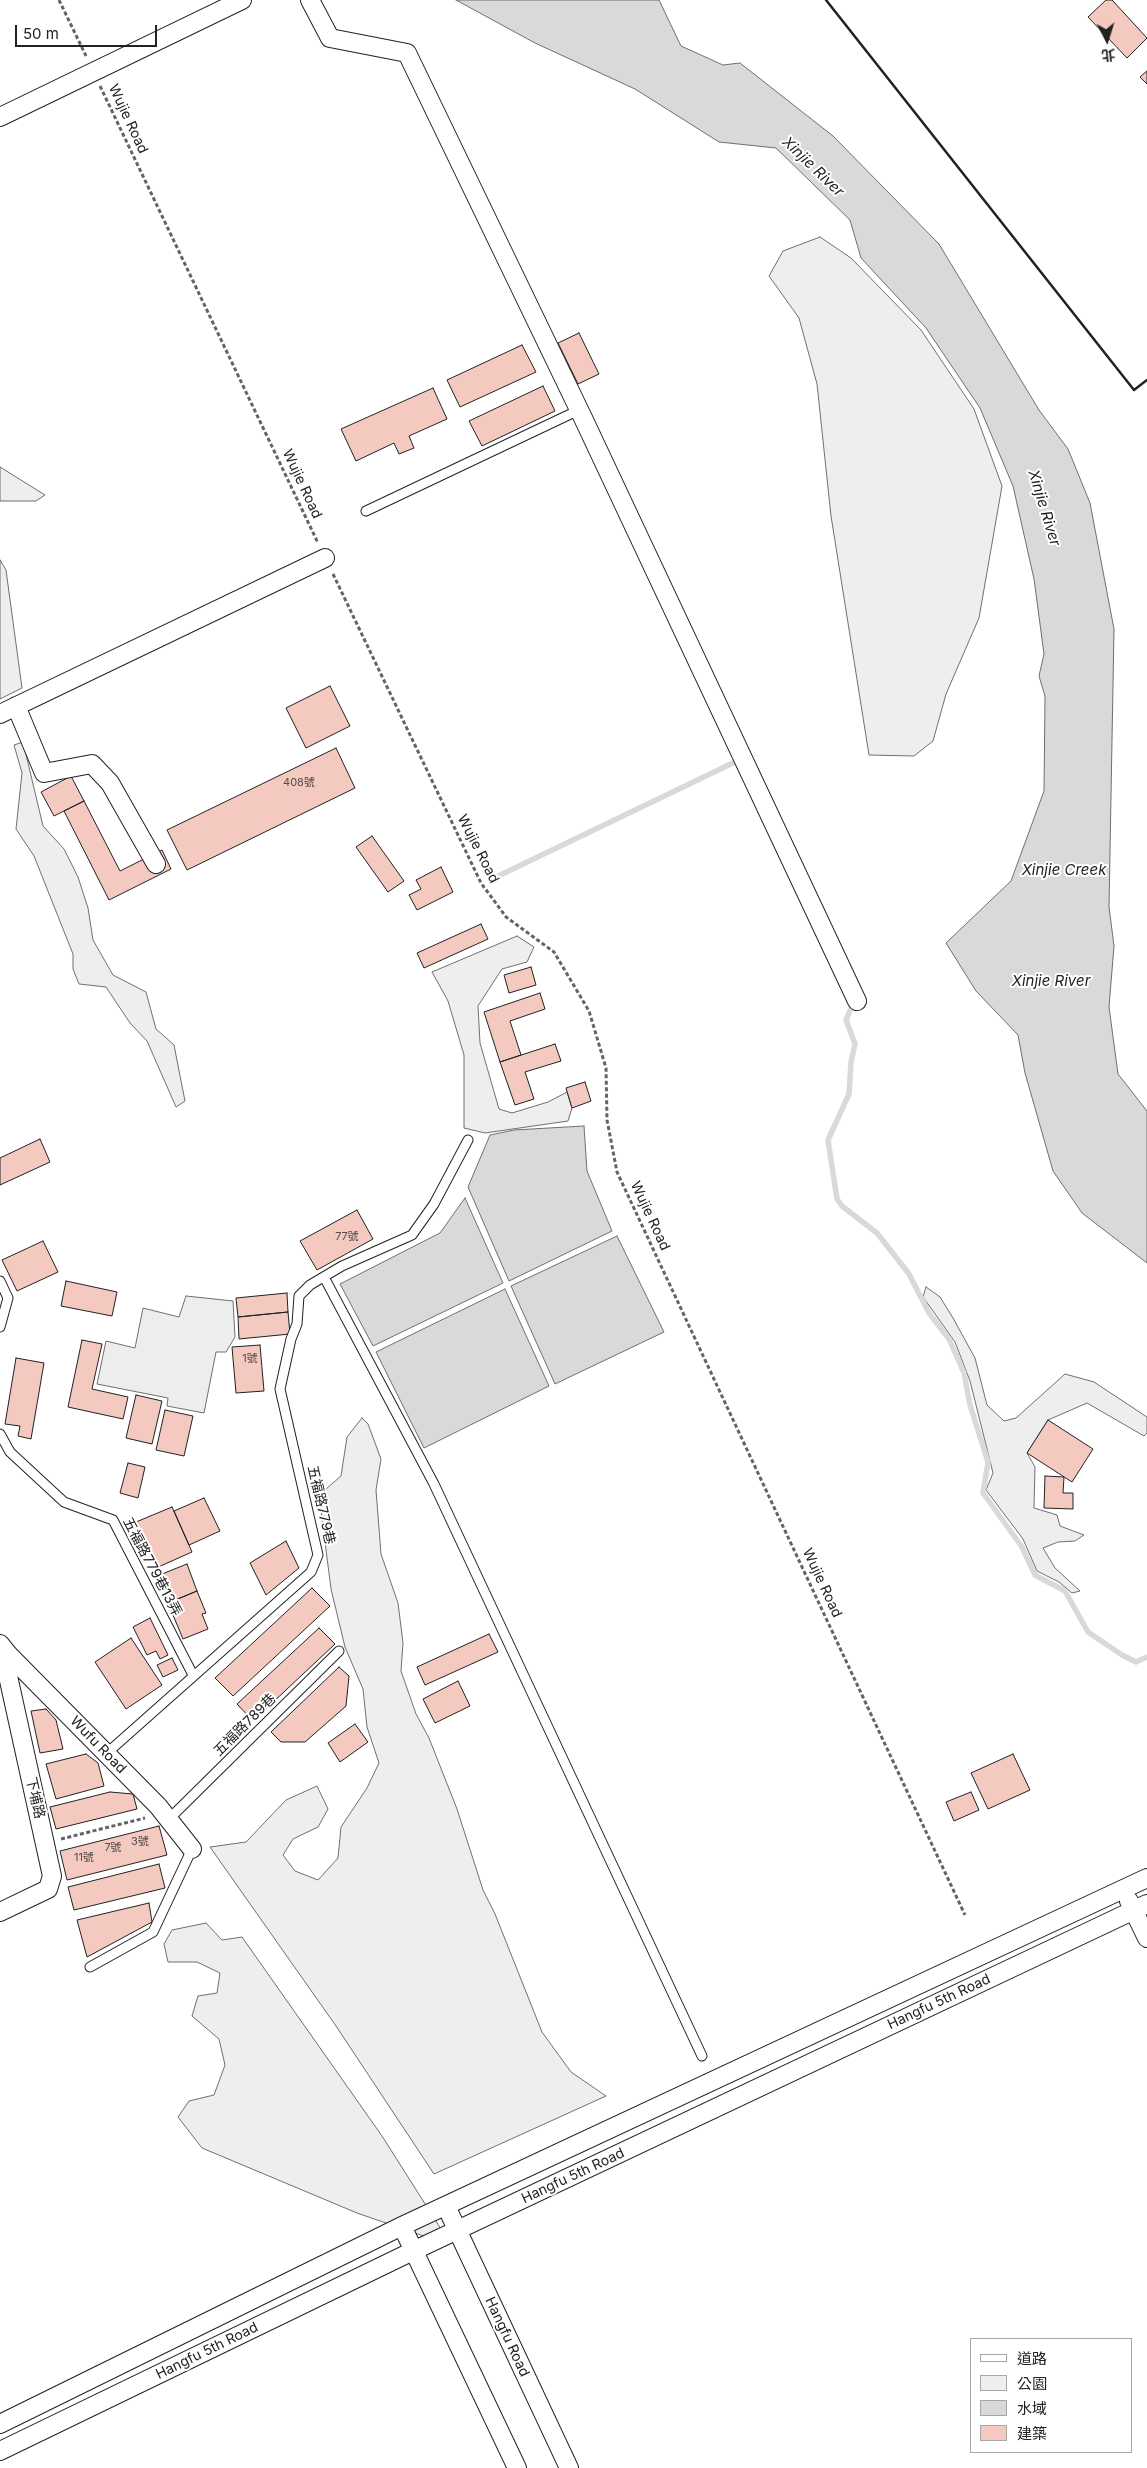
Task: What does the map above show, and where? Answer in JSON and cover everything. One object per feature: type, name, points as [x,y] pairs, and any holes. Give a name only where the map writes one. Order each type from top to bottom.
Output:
[{"type":"street","points":[[0,117],[242,0]]},
{"type":"street","points":[[310,0],[330,38],[407,53],[579,410],[856,1001]]},
{"type":"street","points":[[0,714],[325,558]]},
{"type":"street","points":[[16,706],[44,773],[92,764],[110,783],[156,864]]},
{"type":"street","name":"Wufu Road","points":[[4,1649],[170,1819],[192,1849]]},
{"type":"street","name":"下埔路","points":[[0,1912],[48,1889],[52,1876],[8,1676],[4,1649]]},
{"type":"street","name":"Hangfu 5th Road","points":[[0,2424],[402,2226],[1124,1889],[1145,1884]]},
{"type":"street","points":[[1124,1889],[1140,1907],[1147,1938]]},
{"type":"street","name":"Hangfu 5th Road","points":[[0,2451],[413,2251],[1140,1907]]},
{"type":"street","name":"Hangfu Road","points":[[446,2206],[569,2468]]},
{"type":"street","points":[[402,2226],[517,2468]]},
{"type":"lane","points":[[366,511],[579,410]]},
{"type":"lane","name":"五福路779巷","points":[[107,1754],[193,1675],[311,1572],[318,1555],[280,1388],[291,1339],[297,1324],[299,1296],[310,1284],[342,1266],[412,1235],[434,1204],[468,1140]]},
{"type":"lane","points":[[324,1277],[434,1484],[702,2056]]},
{"type":"lane","points":[[0,1281],[8,1298],[0,1327]]},
{"type":"lane","name":"五福路779巷13弄","points":[[0,1434],[10,1452],[64,1502],[113,1520],[193,1675]]},
{"type":"lane","name":"五福路789巷","points":[[170,1819],[339,1651]]},
{"type":"lane","points":[[90,1967],[153,1932],[192,1849]]},
{"type":"path","name":"Wujie Road","points":[[59,0],[481,883],[506,917],[554,952],[589,1011],[606,1068],[607,1120],[617,1172],[965,1915]]},
{"type":"path","points":[[58,1840],[146,1818]]},
{"type":"green space","points":[[820,237],[851,258],[921,330],[974,409],[1002,486],[979,618],[946,694],[933,741],[914,756],[869,755],[831,516],[817,384],[799,318],[769,276],[783,251]]},
{"type":"green space","points":[[0,467],[45,495],[36,501],[0,501]]},
{"type":"green space","points":[[0,560],[6,570],[22,688],[0,699]]},
{"type":"green space","points":[[23,742],[43,826],[64,849],[78,877],[88,908],[93,940],[113,975],[146,992],[156,1029],[174,1045],[185,1101],[176,1107],[147,1041],[130,1023],[106,987],[79,984],[73,969],[73,954],[34,856],[16,829],[22,773],[14,745]]},
{"type":"green space","points":[[517,936],[534,947],[527,962],[502,969],[478,1006],[480,1043],[499,1109],[512,1113],[548,1102],[567,1092],[572,1108],[568,1121],[485,1133],[464,1128],[464,1055],[448,1001],[432,972]]},
{"type":"green space","points":[[926,1287],[940,1297],[953,1318],[975,1358],[987,1405],[1004,1421],[1016,1418],[1065,1374],[1094,1382],[1147,1417],[1147,1433],[1144,1436],[1087,1403],[1048,1420],[1027,1453],[1035,1467],[1034,1508],[1057,1515],[1060,1526],[1084,1535],[1075,1541],[1058,1542],[1043,1548],[1055,1568],[1080,1591],[1072,1593],[1059,1582],[1037,1571],[1023,1539],[986,1490],[993,1473],[970,1381],[955,1342],[923,1297]]},
{"type":"green space","points":[[362,1418],[368,1424],[381,1459],[376,1490],[381,1554],[398,1603],[403,1643],[401,1671],[416,1714],[429,1738],[457,1809],[483,1890],[495,1914],[542,2032],[571,2072],[606,2096],[434,2174],[336,2026],[210,1847],[246,1842],[286,1800],[317,1786],[328,1809],[318,1827],[293,1839],[283,1855],[295,1871],[318,1880],[338,1858],[341,1827],[367,1788],[379,1763],[367,1727],[363,1689],[345,1647],[331,1589],[319,1495],[341,1476],[347,1437]]},
{"type":"green space","points":[[206,1923],[222,1940],[242,1937],[382,2136],[441,2229],[438,2241],[357,2213],[202,2148],[178,2117],[189,2101],[214,2095],[225,2065],[219,2039],[192,2016],[198,1996],[217,1993],[220,1973],[197,1962],[168,1962],[164,1944],[172,1930]]},
{"type":"shaded area","points":[[186,1296],[233,1301],[235,1337],[226,1352],[216,1352],[204,1413],[167,1406],[168,1398],[97,1384],[106,1341],[135,1348],[143,1308],[179,1317]]},
{"type":"water","name":"Xinjie Creek","points":[[456,0],[659,0],[681,46],[723,65],[740,63],[833,136],[939,244],[1039,410],[1068,449],[1090,503],[1114,629],[1109,907],[1114,946],[1109,1007],[1118,1074],[1147,1111],[1147,1263],[1082,1213],[1053,1171],[1025,1073],[1018,1035],[976,991],[946,943],[1011,881],[1044,791],[1045,696],[1039,676],[1044,654],[1034,579],[1013,486],[980,408],[926,328],[861,258],[850,220],[776,148],[719,142],[635,89],[535,43]]},
{"type":"water","points":[[584,1126],[587,1171],[612,1231],[509,1281],[468,1187],[490,1135],[514,1130]]},
{"type":"water","points":[[465,1198],[503,1283],[373,1346],[340,1284],[440,1233]]},
{"type":"water","points":[[617,1236],[664,1332],[555,1384],[511,1286]]},
{"type":"water","points":[[505,1289],[549,1386],[424,1448],[376,1352]]},
{"type":"building","points":[[1106,0],[1112,0],[1147,38],[1127,58],[1088,17]]},
{"type":"building","points":[[1147,71],[1147,84],[1140,77]]},
{"type":"building","points":[[579,333],[599,374],[578,384],[558,343]]},
{"type":"building","points":[[522,345],[536,372],[460,407],[447,380]]},
{"type":"building","points":[[543,386],[555,411],[482,446],[469,421]]},
{"type":"building","points":[[433,388],[447,419],[409,436],[414,448],[399,454],[394,443],[356,461],[341,429]]},
{"type":"building","points":[[330,686],[350,726],[306,748],[286,708]]},
{"type":"building","points":[[336,748],[355,788],[187,870],[167,830]]},
{"type":"building","points":[[71,776],[84,801],[54,816],[41,792]]},
{"type":"building","points":[[84,801],[120,871],[162,850],[171,869],[109,900],[64,811]]},
{"type":"building","points":[[372,836],[404,881],[388,892],[356,847]]},
{"type":"building","points":[[441,867],[453,892],[417,910],[409,895],[421,889],[416,880]]},
{"type":"building","points":[[481,924],[488,939],[424,968],[417,953]]},
{"type":"building","points":[[531,967],[536,985],[509,993],[504,975]]},
{"type":"building","points":[[540,993],[545,1009],[510,1021],[521,1055],[500,1062],[484,1012]]},
{"type":"building","points":[[555,1044],[561,1061],[525,1072],[534,1099],[515,1105],[500,1062]]},
{"type":"building","points":[[585,1082],[591,1101],[572,1108],[566,1088]]},
{"type":"building","points":[[40,1139],[50,1162],[0,1185],[0,1158]]},
{"type":"building","points":[[357,1210],[373,1239],[317,1270],[300,1241]]},
{"type":"building","points":[[43,1241],[58,1272],[17,1291],[2,1260]]},
{"type":"building","points":[[66,1281],[117,1292],[112,1316],[61,1306]]},
{"type":"building","points":[[287,1293],[288,1312],[238,1317],[236,1298]]},
{"type":"building","points":[[288,1312],[290,1334],[239,1339],[238,1317]]},
{"type":"building","points":[[82,1340],[102,1344],[92,1389],[128,1397],[123,1419],[68,1407]]},
{"type":"building","points":[[260,1345],[264,1391],[236,1393],[232,1347]]},
{"type":"building","points":[[16,1358],[44,1363],[31,1439],[18,1436],[20,1426],[5,1424]]},
{"type":"building","points":[[136,1395],[162,1401],[152,1444],[126,1438]]},
{"type":"building","points":[[165,1410],[193,1416],[184,1456],[156,1450]]},
{"type":"building","points":[[1048,1420],[1093,1449],[1072,1482],[1027,1453]]},
{"type":"building","points":[[128,1463],[145,1467],[138,1498],[120,1493]]},
{"type":"building","points":[[1045,1476],[1064,1477],[1063,1493],[1073,1493],[1073,1509],[1044,1508]]},
{"type":"building","points":[[204,1498],[220,1531],[189,1545],[174,1511]]},
{"type":"building","points":[[172,1507],[192,1552],[156,1568],[136,1522]]},
{"type":"building","points":[[286,1541],[299,1568],[266,1595],[250,1563]]},
{"type":"building","points":[[187,1564],[197,1591],[168,1603],[157,1576]]},
{"type":"building","points":[[312,1588],[330,1606],[233,1696],[215,1678]]},
{"type":"building","points":[[197,1591],[206,1613],[202,1614],[208,1629],[183,1639],[168,1603]]},
{"type":"building","points":[[150,1618],[168,1655],[160,1659],[156,1651],[147,1655],[133,1627]]},
{"type":"building","points":[[319,1628],[335,1644],[253,1721],[237,1704]]},
{"type":"building","points":[[489,1634],[498,1652],[425,1685],[417,1667]]},
{"type":"building","points":[[131,1638],[162,1685],[126,1709],[95,1662]]},
{"type":"building","points":[[172,1658],[178,1670],[163,1677],[157,1665]]},
{"type":"building","points":[[339,1667],[349,1676],[346,1706],[305,1742],[281,1742],[271,1732]]},
{"type":"building","points":[[458,1681],[470,1706],[435,1723],[423,1699]]},
{"type":"building","points":[[46,1709],[56,1720],[63,1749],[40,1753],[31,1711]]},
{"type":"building","points":[[355,1724],[368,1742],[340,1762],[328,1743]]},
{"type":"building","points":[[86,1754],[98,1763],[104,1786],[56,1799],[46,1764]]},
{"type":"building","points":[[1013,1754],[1030,1790],[988,1809],[971,1773]]},
{"type":"building","points":[[110,1792],[133,1794],[137,1809],[56,1829],[50,1807]]},
{"type":"building","points":[[971,1792],[979,1810],[954,1821],[946,1802]]},
{"type":"building","points":[[159,1826],[167,1855],[67,1880],[60,1851]]},
{"type":"building","points":[[159,1864],[165,1888],[74,1910],[68,1887]]},
{"type":"building","points":[[149,1903],[152,1922],[87,1957],[77,1920]]},
{"type":"waterway","points":[[492,879],[737,761],[739,767]]},
{"type":"waterway","points":[[850,1001],[852,1006],[846,1020],[855,1044],[851,1062],[849,1094],[828,1140],[837,1199],[842,1206],[877,1233],[909,1274],[929,1313],[949,1339],[964,1373],[970,1405],[988,1462],[983,1493],[1022,1547],[1035,1575],[1065,1591],[1088,1632],[1136,1662],[1147,1657]]},
{"type":"wall","points":[[826,0],[1134,390],[1147,380]]},
{"type":"water label","name":"Xinjie River","points":[[813,167]]},
{"type":"water label","name":"Xinjie River","points":[[1044,508]]},
{"type":"water label","name":"Xinjie River","points":[[1051,981]]}]
